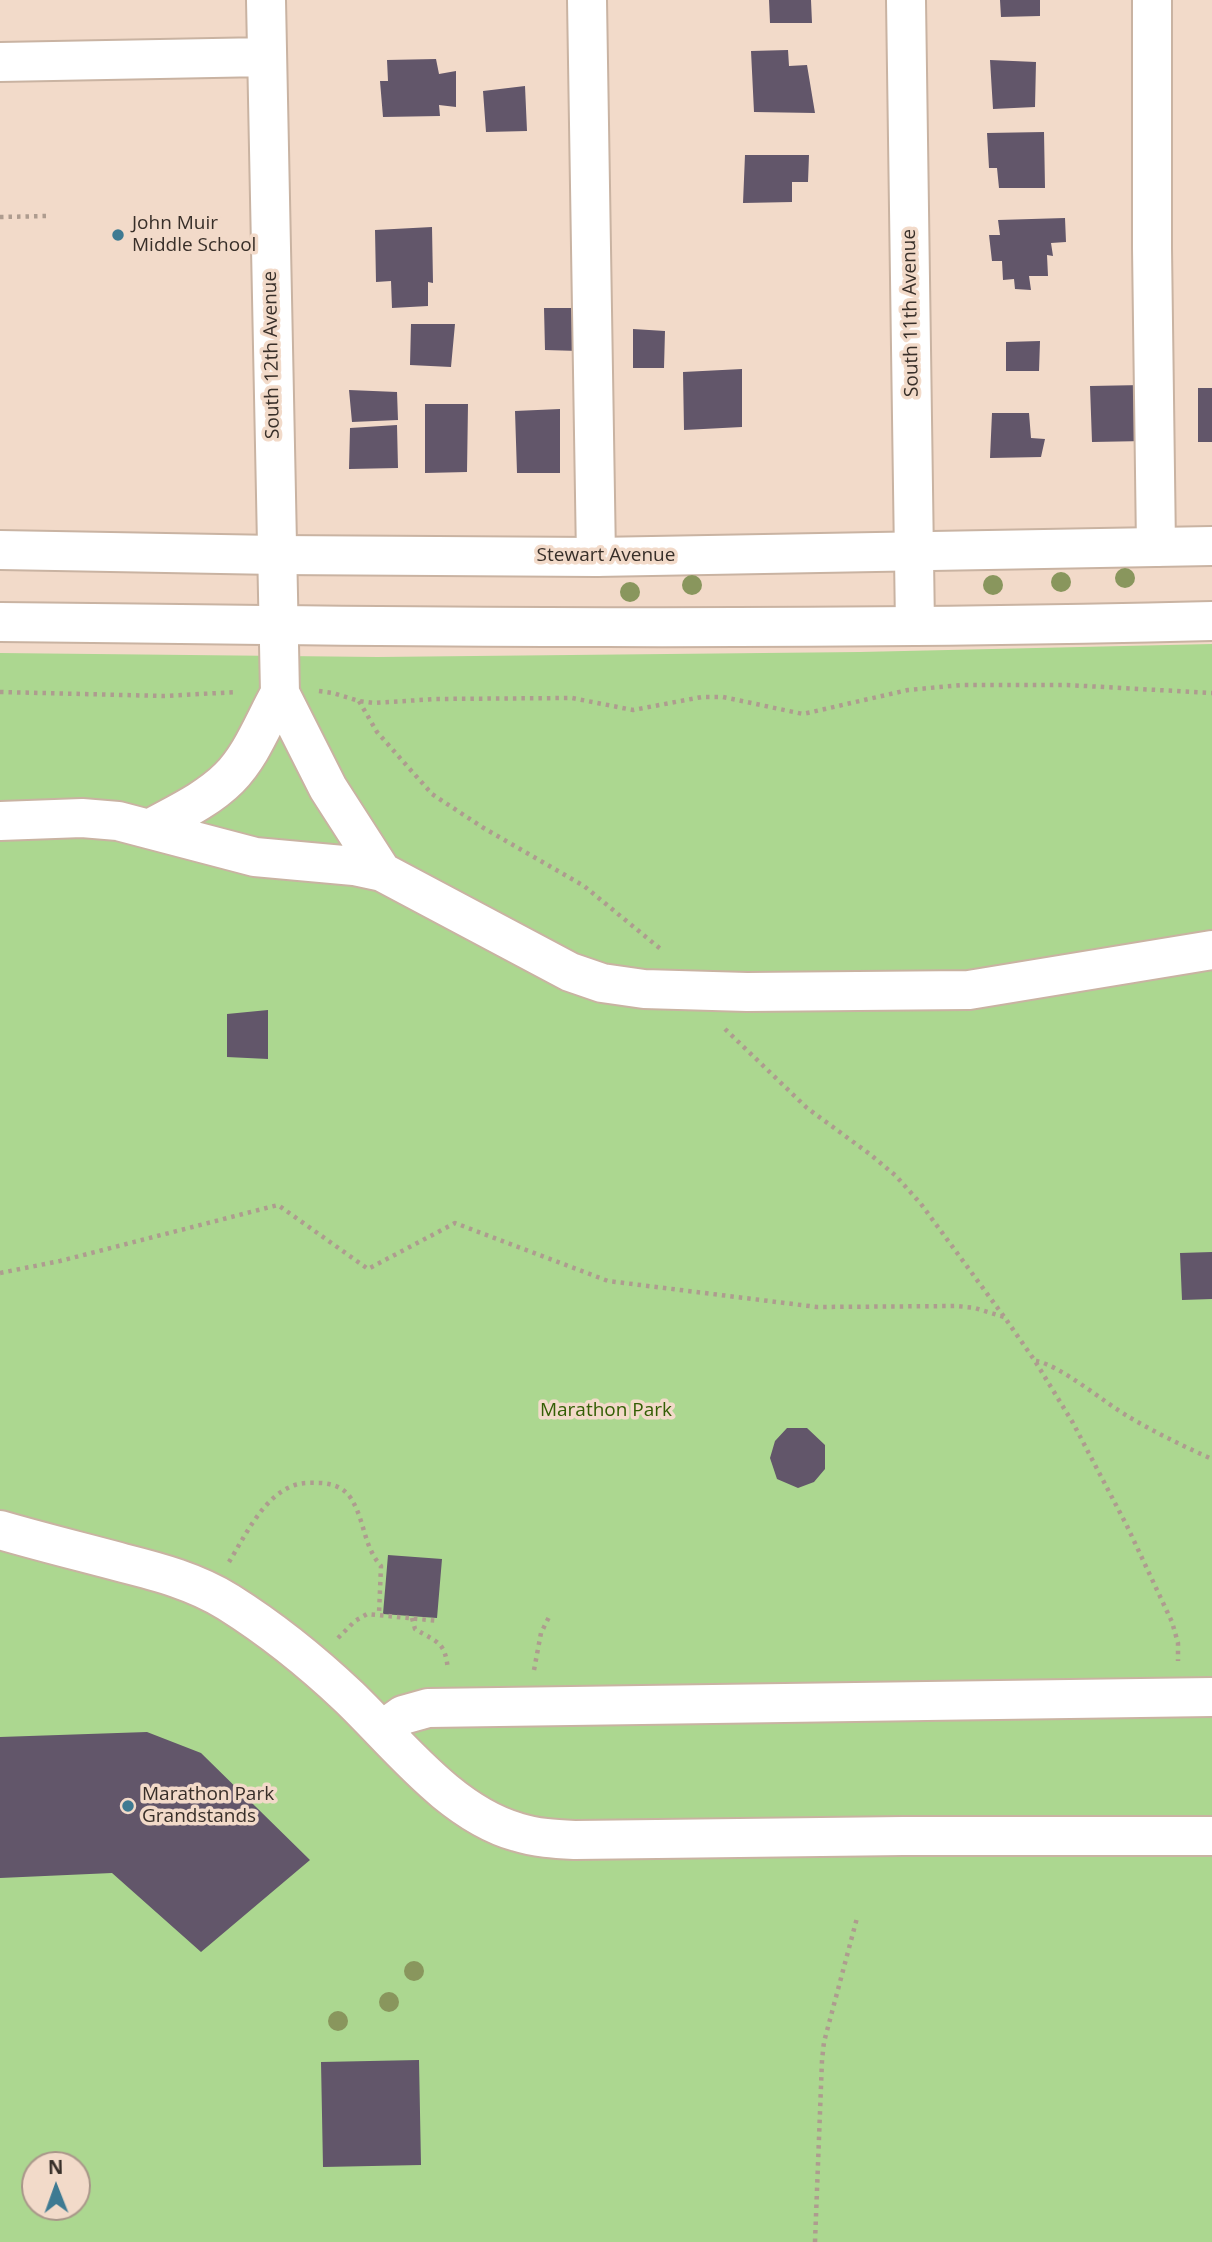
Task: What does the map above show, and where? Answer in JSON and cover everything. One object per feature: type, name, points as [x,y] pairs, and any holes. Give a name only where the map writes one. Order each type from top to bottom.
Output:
[{"type":"main road","name":"South 12th Avenue","points":[[266,0],[280,693]]},
{"type":"main road","points":[[587,0],[596,557]]},
{"type":"main road","name":"South 11th Avenue","points":[[905,0],[915,626]]},
{"type":"main road","points":[[1152,0],[1156,547]]},
{"type":"main road","points":[[0,62],[267,57]]},
{"type":"main road","name":"Stewart Avenue","points":[[0,550],[596,557],[1212,545]]},
{"type":"main road","points":[[0,622],[278,626],[915,626],[1212,621]]},
{"type":"main road","points":[[149,828],[199,800],[228,779],[245,757],[280,693]]},
{"type":"main road","points":[[280,693],[328,788],[382,872]]},
{"type":"main road","points":[[0,821],[92,818],[118,821],[255,857],[354,866],[382,872],[584,978],[619,987],[697,992],[969,990],[1212,950]]},
{"type":"main road","points":[[0,1530],[166,1575],[225,1600],[262,1625],[317,1669],[445,1791],[473,1811],[517,1832],[554,1839],[1212,1836]]},
{"type":"main road","points":[[382,1730],[403,1715],[416,1710],[452,1707],[1195,1697]]},
{"type":"path","points":[[0,217],[47,216]]},
{"type":"path","points":[[320,691],[359,701],[382,703],[449,699],[572,698],[633,710],[712,697],[735,699],[803,714],[908,690],[982,684],[1067,685],[1212,693]]},
{"type":"path","points":[[0,692],[164,696],[242,692]]},
{"type":"path","points":[[359,701],[377,732],[432,794],[595,894],[659,947],[681,970],[732,1037],[786,1091],[896,1176],[922,1204],[1035,1361],[1087,1448],[1172,1622],[1195,1697]]},
{"type":"path","points":[[0,1273],[60,1261],[278,1205],[368,1269],[455,1223],[608,1281],[817,1307],[957,1306],[975,1308],[1005,1318]]},
{"type":"path","points":[[1035,1361],[1045,1362],[1056,1368],[1152,1431],[1212,1459]]},
{"type":"path","points":[[212,1594],[244,1538],[276,1496],[294,1485],[329,1483],[351,1499],[370,1553],[381,1566],[379,1615]]},
{"type":"path","points":[[317,1669],[337,1639],[366,1614],[439,1621]]},
{"type":"path","points":[[412,1618],[415,1629],[439,1642],[444,1649],[452,1707]]},
{"type":"path","points":[[533,1706],[538,1642],[549,1618]]},
{"type":"path","points":[[816,2242],[824,2042],[857,1918]]},
{"type":"green space","name":"Marathon Park","points":[[1212,644],[1212,2242],[0,2242],[0,653],[378,657],[860,652]]},
{"type":"building","points":[[769,0],[811,0],[812,23],[770,23]]},
{"type":"building","points":[[1000,0],[1040,0],[1040,16],[1001,17]]},
{"type":"building","points":[[788,50],[789,66],[807,65],[815,113],[754,112],[751,51]]},
{"type":"building","points":[[436,59],[439,74],[456,71],[456,107],[439,105],[440,116],[383,117],[380,81],[388,81],[387,60]]},
{"type":"building","points":[[990,60],[1036,62],[1035,107],[993,109]]},
{"type":"building","points":[[525,86],[527,131],[486,132],[483,91]]},
{"type":"building","points":[[1044,132],[1045,188],[999,188],[997,168],[989,168],[987,133]]},
{"type":"building","points":[[745,155],[809,155],[808,182],[792,182],[792,202],[743,203]]},
{"type":"building","points":[[1065,218],[1066,242],[1051,243],[1053,256],[1047,255],[1048,276],[1029,276],[1031,290],[1015,289],[1014,279],[1003,280],[1002,261],[992,261],[989,235],[1000,235],[998,220]]},
{"type":"building","points":[[432,227],[433,283],[428,282],[428,306],[392,308],[391,281],[376,282],[375,230]]},
{"type":"building","points":[[544,308],[578,308],[579,351],[545,350]]},
{"type":"building","points":[[411,324],[455,324],[451,367],[410,365]]},
{"type":"building","points":[[633,329],[665,331],[664,368],[633,368]]},
{"type":"building","points":[[1040,341],[1039,371],[1006,371],[1006,342]]},
{"type":"building","points":[[742,369],[742,427],[684,430],[683,372]]},
{"type":"building","points":[[1143,385],[1145,441],[1092,442],[1090,386]]},
{"type":"building","points":[[1198,388],[1212,388],[1212,442],[1198,442]]},
{"type":"building","points":[[349,390],[397,392],[398,420],[352,422]]},
{"type":"building","points":[[425,404],[468,404],[467,472],[425,473]]},
{"type":"building","points":[[560,409],[560,473],[517,473],[515,411]]},
{"type":"building","points":[[992,413],[1029,413],[1031,438],[1045,439],[1041,457],[990,458]]},
{"type":"building","points":[[397,425],[398,468],[349,469],[350,428]]},
{"type":"building","points":[[268,1010],[268,1059],[227,1057],[227,1014]]},
{"type":"building","points":[[1212,1252],[1212,1299],[1182,1300],[1180,1253]]},
{"type":"building","points":[[787,1428],[807,1428],[825,1445],[825,1469],[814,1482],[798,1488],[777,1479],[770,1458],[775,1441]]},
{"type":"building","points":[[388,1555],[442,1559],[437,1618],[383,1614]]},
{"type":"building","name":"Marathon Park Grandstands","points":[[147,1732],[201,1753],[310,1860],[201,1952],[112,1873],[0,1878],[0,1737]]},
{"type":"building","points":[[419,2060],[421,2165],[323,2167],[321,2062]]},
{"type":"place","name":"John Muir Middle School","points":[[118,235]]},
{"type":"place","name":"Marathon Park Grandstands","points":[[128,1806]]}]
